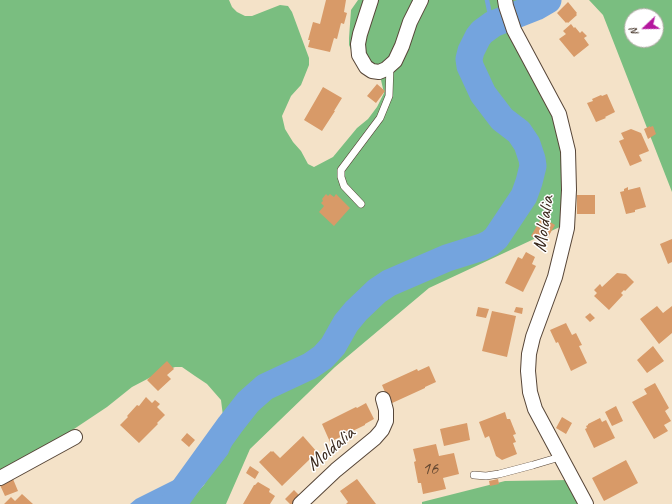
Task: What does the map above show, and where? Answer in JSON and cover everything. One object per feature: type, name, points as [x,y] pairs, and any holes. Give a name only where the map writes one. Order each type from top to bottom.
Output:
[{"type":"street","points":[[371,0],[360,34],[358,44],[359,54],[366,67],[372,71],[379,72],[386,69],[395,61],[410,22],[421,0]]},
{"type":"street","name":"Moldalia","points":[[505,3],[514,30],[558,114],[568,151],[569,190],[566,228],[555,277],[533,337],[529,354],[528,371],[530,392],[535,409],[586,504]]},
{"type":"street","name":"Moldalia","points":[[300,504],[336,470],[375,438],[382,430],[386,421],[386,410],[383,399]]},
{"type":"street","points":[[0,478],[75,437]]},
{"type":"lane","points":[[361,204],[344,186],[341,177],[342,170],[380,118],[389,96],[390,66]]},
{"type":"lane","points":[[474,475],[486,476],[499,474],[560,457]]},
{"type":"green space","points":[[0,0],[229,0],[232,7],[237,12],[245,16],[252,16],[280,5],[288,6],[292,12],[309,58],[309,65],[301,85],[291,96],[282,116],[285,129],[293,142],[301,151],[308,164],[314,167],[333,157],[357,128],[368,119],[377,107],[384,93],[381,80],[355,58],[349,45],[351,10],[358,0],[560,0],[538,19],[519,27],[571,159],[564,225],[429,288],[335,367],[250,449],[226,504],[186,504],[204,485],[230,425],[224,424],[221,400],[207,384],[182,367],[175,367],[132,387],[107,407],[74,429],[62,440],[0,477]]},
{"type":"green space","points":[[589,0],[672,0],[672,192],[603,15]]},
{"type":"green space","points":[[569,480],[580,504],[422,504],[422,502],[505,481]]},
{"type":"water","points":[[224,424],[230,425],[234,433],[234,440],[228,454],[204,485],[186,504],[130,504],[136,499],[180,477],[213,433]]},
{"type":"building","points":[[326,0],[346,0],[344,12],[347,13],[344,24],[341,23],[337,39],[334,38],[330,52],[308,47],[310,40],[308,40],[313,22],[320,24]]},
{"type":"building","points":[[568,2],[577,15],[566,23],[557,13]]},
{"type":"building","points":[[571,24],[580,33],[582,31],[587,36],[584,38],[589,45],[574,57],[559,39],[566,34],[563,31]]},
{"type":"building","points":[[377,84],[385,91],[376,103],[367,96]]},
{"type":"building","points":[[323,87],[342,98],[322,131],[304,120]]},
{"type":"building","points":[[607,94],[615,112],[596,122],[587,103],[593,101],[592,99]]},
{"type":"building","points":[[653,126],[656,134],[648,139],[644,129]]},
{"type":"building","points":[[631,129],[641,133],[649,151],[639,155],[642,161],[630,166],[619,141],[624,139],[621,133]]},
{"type":"building","points":[[628,187],[628,190],[640,187],[646,207],[626,214],[620,192],[624,191],[624,189]]},
{"type":"building","points":[[326,194],[328,196],[330,194],[334,197],[336,194],[350,208],[334,226],[319,212],[324,206],[321,203]]},
{"type":"building","points":[[577,195],[595,195],[595,214],[577,214]]},
{"type":"building","points":[[542,217],[555,225],[544,244],[531,236]]},
{"type":"building","points":[[672,239],[672,262],[668,264],[660,244]]},
{"type":"building","points":[[526,252],[535,257],[532,264],[536,266],[523,292],[505,283],[518,257],[522,259]]},
{"type":"building","points":[[617,273],[626,274],[634,282],[621,293],[623,295],[609,310],[594,296],[597,293],[594,290],[600,284],[602,287]]},
{"type":"building","points":[[657,306],[663,313],[672,306],[672,333],[659,344],[640,319]]},
{"type":"building","points":[[478,307],[489,309],[486,318],[476,316]]},
{"type":"building","points":[[516,307],[523,308],[522,314],[514,312]]},
{"type":"building","points":[[492,311],[516,316],[507,357],[482,351]]},
{"type":"building","points":[[590,313],[595,318],[590,322],[585,317]]},
{"type":"building","points":[[566,323],[572,335],[576,333],[582,345],[579,346],[587,363],[571,371],[558,342],[556,343],[550,330]]},
{"type":"building","points":[[653,346],[664,361],[647,373],[637,360]]},
{"type":"building","points":[[167,361],[174,369],[167,375],[171,379],[158,391],[147,380]]},
{"type":"building","points":[[429,366],[436,382],[390,404],[382,385],[417,369],[418,371]]},
{"type":"building","points":[[655,383],[669,408],[665,411],[671,421],[664,425],[668,431],[654,439],[632,402],[647,394],[644,389]]},
{"type":"building","points":[[146,397],[152,403],[155,400],[160,404],[157,407],[165,415],[139,443],[120,425]]},
{"type":"building","points":[[366,403],[374,419],[330,442],[322,424]]},
{"type":"building","points":[[616,406],[623,421],[612,426],[605,412]]},
{"type":"building","points":[[505,412],[507,419],[510,419],[516,434],[513,435],[516,442],[513,443],[517,454],[502,460],[496,456],[489,436],[485,438],[479,422]]},
{"type":"building","points":[[562,417],[572,423],[566,434],[556,428]]},
{"type":"building","points":[[600,418],[602,422],[606,420],[615,438],[594,448],[585,429],[587,428],[586,426],[588,424]]},
{"type":"building","points":[[467,423],[470,440],[444,446],[440,429]]},
{"type":"building","points":[[187,433],[195,440],[189,447],[181,440]]},
{"type":"building","points":[[303,436],[317,452],[282,486],[259,462],[271,451],[273,451],[280,458]]},
{"type":"building","points":[[436,444],[439,456],[454,453],[459,474],[443,478],[446,489],[423,494],[421,483],[418,483],[414,462],[416,461],[413,449]]},
{"type":"building","points":[[626,460],[638,483],[604,501],[592,478]]},
{"type":"building","points":[[250,466],[259,472],[255,479],[246,473]]},
{"type":"building","points":[[13,479],[18,491],[5,496],[0,485]]},
{"type":"building","points":[[357,479],[376,504],[346,504],[348,502],[340,491]]},
{"type":"building","points":[[498,479],[499,484],[490,486],[489,481]]},
{"type":"building","points":[[258,482],[270,489],[269,492],[275,496],[270,504],[243,504],[254,485]]},
{"type":"building","points":[[294,490],[301,497],[294,504],[290,504],[285,499]]},
{"type":"building","points":[[22,494],[33,504],[4,504],[11,497],[15,501]]},
{"type":"waterway","points":[[487,0],[493,24]]},
{"type":"waterway","points":[[173,504],[248,402],[265,387],[310,366],[323,357],[333,346],[346,323],[377,291],[389,283],[447,258],[482,247],[496,238],[524,196],[533,166],[532,159],[527,144],[519,132],[502,119],[483,94],[470,66],[469,59],[471,51],[482,32],[493,24],[536,7],[548,0]]}]
